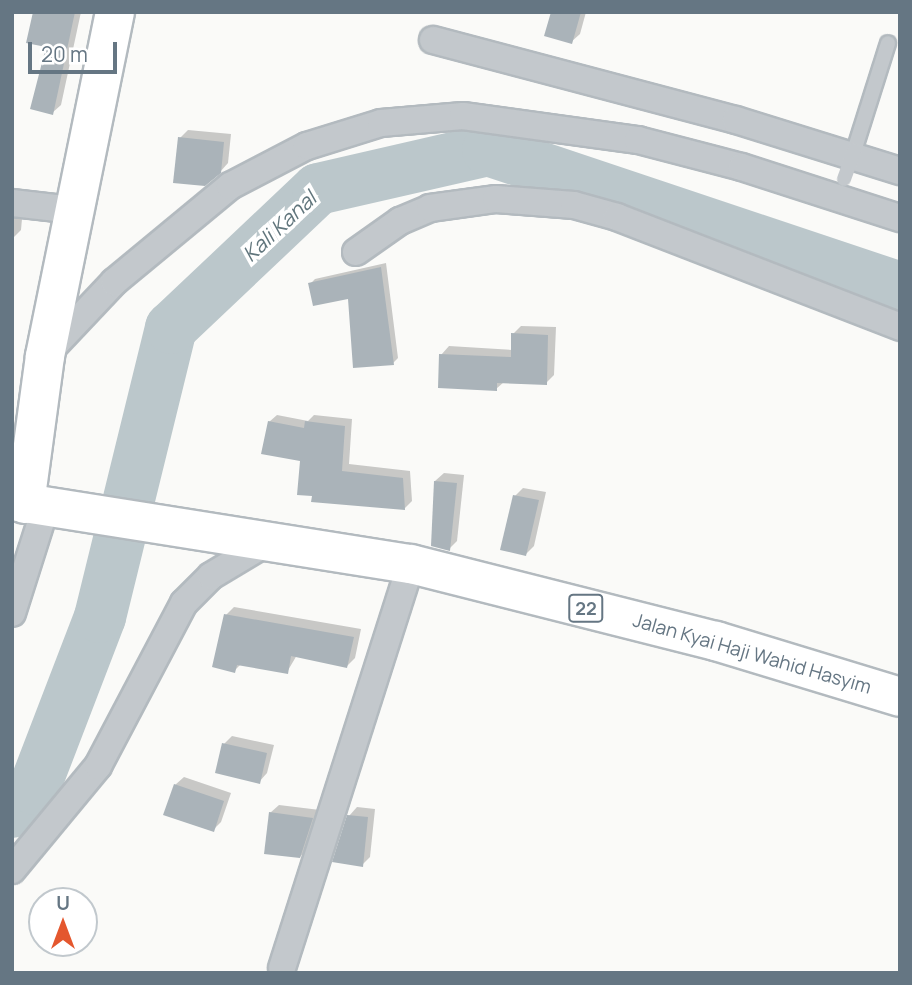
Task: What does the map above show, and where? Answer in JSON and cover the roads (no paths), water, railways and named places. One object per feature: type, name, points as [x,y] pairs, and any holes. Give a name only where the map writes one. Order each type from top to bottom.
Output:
[{"type":"main road","points":[[39,507],[45,356],[115,12]]},
{"type":"main road","name":"22","points":[[39,507],[250,542]]},
{"type":"main road","name":"Jalan Kyai Haji Wahid Hasyim","points":[[250,542],[411,564],[716,642],[900,697]]},
{"type":"street","points":[[433,40],[736,120],[900,170]]},
{"type":"street","points":[[45,356],[114,282],[222,191],[307,146],[381,123],[463,116],[638,140],[841,188],[900,218]]},
{"type":"street","points":[[356,252],[400,221],[430,208],[496,198],[561,204],[617,217],[900,327]]},
{"type":"street","points":[[12,203],[73,210]]},
{"type":"street","points":[[12,613],[22,561],[39,507]]},
{"type":"street","points":[[12,870],[97,766],[184,603],[250,542]]},
{"type":"street","points":[[282,968],[411,564]]},
{"type":"lane","points":[[841,188],[888,43]]},
{"type":"waterway","name":"Kali Kanal","points":[[12,812],[34,789],[100,617],[171,328],[318,189],[488,150],[900,288]]}]
